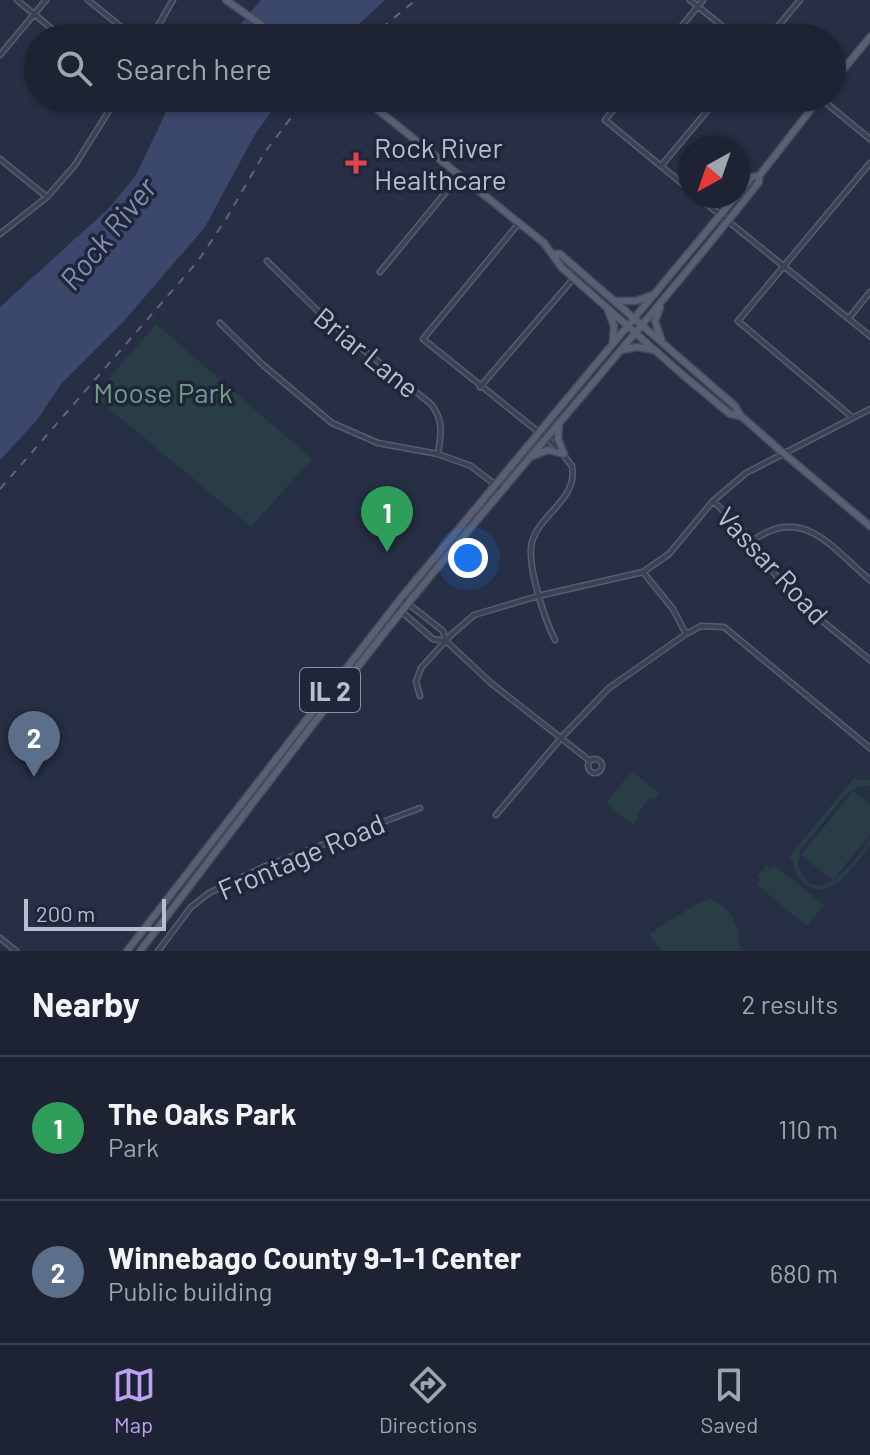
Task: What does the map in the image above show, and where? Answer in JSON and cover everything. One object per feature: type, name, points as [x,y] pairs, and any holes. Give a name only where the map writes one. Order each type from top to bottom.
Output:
[{"type":"main road","points":[[229,2],[260,24]]},
{"type":"main road","points":[[846,66],[870,37]]},
{"type":"main road","points":[[381,112],[554,254],[569,261],[735,406],[741,416],[870,526]]},
{"type":"main road","name":"IL 2","points":[[127,951],[401,598],[494,485],[541,436],[559,422],[663,302],[759,182],[759,176],[806,112]]},
{"type":"main road","name":"IL 2","points":[[750,179],[759,176]]},
{"type":"main road","name":"IL 2","points":[[140,951],[408,604],[527,459],[613,342],[727,208]]},
{"type":"main road","points":[[554,254],[555,259],[656,351],[730,414],[741,416]]},
{"type":"main road","points":[[616,301],[636,301],[655,294]]},
{"type":"main road","points":[[663,302],[655,321],[663,342]]},
{"type":"main road","points":[[604,303],[614,326],[613,342]]},
{"type":"main road","points":[[618,351],[637,347],[656,351]]},
{"type":"main road","points":[[559,422],[558,439],[564,454]]},
{"type":"main road","points":[[527,459],[541,451],[564,454]]},
{"type":"street","points":[[17,0],[46,24]]},
{"type":"street","points":[[26,24],[46,0]]},
{"type":"street","points":[[88,0],[118,24]]},
{"type":"street","points":[[159,24],[173,0]]},
{"type":"street","points":[[690,0],[719,24]]},
{"type":"street","points":[[684,24],[703,0]]},
{"type":"street","points":[[780,24],[800,0]]},
{"type":"street","points":[[0,55],[24,26]]},
{"type":"street","points":[[0,234],[47,197],[83,154],[108,112]]},
{"type":"street","points":[[612,112],[605,120],[678,180]]},
{"type":"street","points":[[661,166],[706,112]]},
{"type":"street","points":[[832,112],[870,139]]},
{"type":"street","points":[[0,159],[47,197]]},
{"type":"street","points":[[853,418],[738,321],[870,163]]},
{"type":"street","points":[[380,272],[460,175]]},
{"type":"street","points":[[712,208],[870,336]]},
{"type":"street","points":[[519,223],[423,339],[564,454],[573,469],[570,489],[532,540],[538,596],[555,640]]},
{"type":"street","name":"Briar Lane","points":[[267,261],[330,323],[431,404],[439,414],[442,429],[438,454]]},
{"type":"street","points":[[480,387],[574,277]]},
{"type":"street","points":[[848,318],[870,292]]},
{"type":"street","points":[[220,323],[273,375],[332,423],[378,443],[438,454],[471,466],[502,490]]},
{"type":"street","points":[[420,696],[416,682],[421,668],[474,615],[538,596],[643,572],[669,554],[713,501],[746,473],[870,409]]},
{"type":"street","name":"Vassar Road","points":[[713,501],[752,541],[780,581],[804,606],[870,660]]},
{"type":"street","points":[[752,541],[774,527],[799,526],[814,534],[870,580]]},
{"type":"street","points":[[643,572],[673,609],[686,634]]},
{"type":"street","points":[[401,598],[443,631],[446,641],[491,683],[590,761]]},
{"type":"street","points":[[395,606],[433,639],[446,641]]},
{"type":"street","points":[[496,815],[561,738],[609,688],[653,654],[701,626],[724,627],[870,748]]},
{"type":"street","name":"Frontage Road","points":[[158,951],[191,907],[209,893],[266,866],[420,808]]},
{"type":"street","points":[[0,938],[16,951]]},
{"type":"green space","name":"Moose Park","points":[[156,324],[312,459],[251,527],[94,396]]},
{"type":"green space","points":[[632,771],[659,793],[654,800],[650,798],[636,815],[639,818],[633,825],[606,803]]},
{"type":"green space","points":[[855,777],[870,780],[870,786],[859,786],[845,795],[800,851],[798,866],[806,880],[816,885],[826,884],[846,869],[870,840],[870,845],[837,883],[828,888],[810,887],[800,879],[789,857]]},
{"type":"green space","points":[[853,791],[870,804],[870,834],[833,880],[801,855]]},
{"type":"green space","points":[[766,865],[770,869],[774,865],[824,905],[807,926],[757,885],[760,880],[757,877]]},
{"type":"green space","points":[[711,899],[734,920],[741,951],[661,951],[649,934],[698,903]]},
{"type":"water","points":[[261,0],[385,0],[359,24],[240,24]]},
{"type":"water","name":"Rock River","points":[[166,112],[271,112],[254,136],[205,227],[124,321],[61,384],[37,420],[0,460],[0,307],[110,207],[136,175]]},
{"type":"railway","points":[[386,24],[416,0]]},
{"type":"railway","points":[[0,489],[198,261],[265,152],[295,112]]},
{"type":"place","name":"Rock River Healthcare","points":[[356,163]]},
{"type":"place","name":"The Oaks Park","points":[[387,552]]},
{"type":"place","name":"Winnebago County 9-1-1 Center","points":[[34,777]]}]
